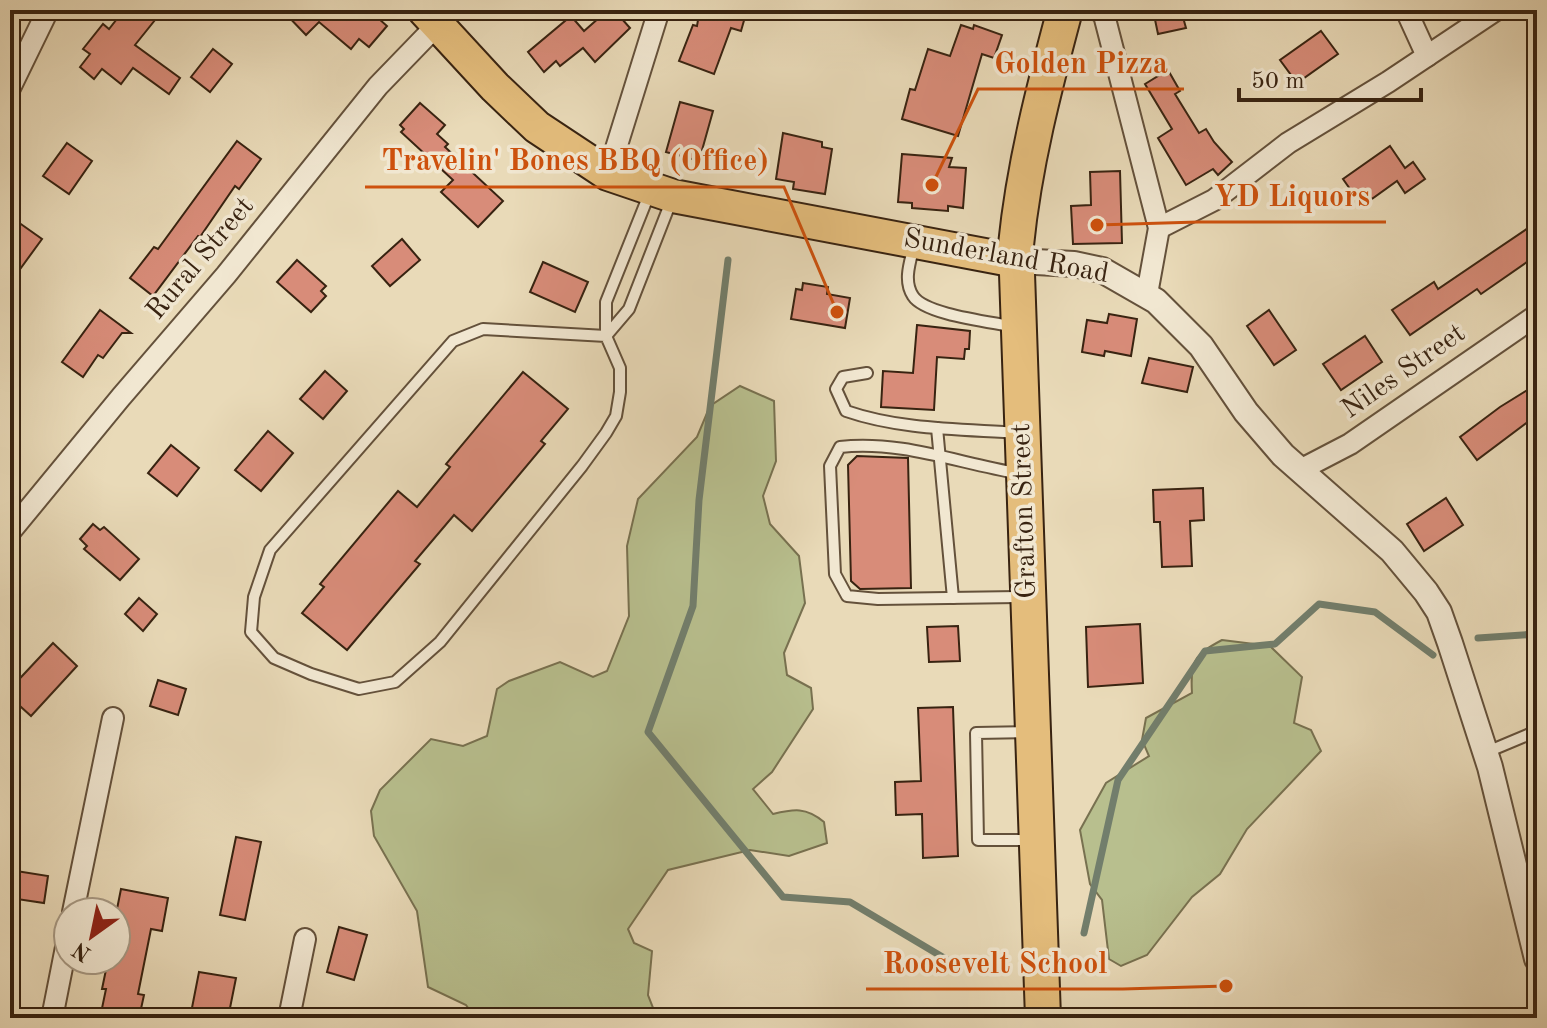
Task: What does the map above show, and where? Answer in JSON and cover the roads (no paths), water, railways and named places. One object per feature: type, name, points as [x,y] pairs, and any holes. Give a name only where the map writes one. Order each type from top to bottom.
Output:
[{"type":"highway","name":"Grafton Street","points":[[1043,1018],[1016,261],[1021,196],[1031,142],[1065,10]]},
{"type":"main road","name":"Sunderland Road","points":[[430,17],[537,127],[608,174],[662,193],[1016,261]]},
{"type":"street","points":[[10,88],[48,10]]},
{"type":"street","points":[[608,174],[659,10]]},
{"type":"street","points":[[1098,10],[1104,15],[1159,228],[1147,294]]},
{"type":"street","points":[[1406,10],[1427,56]]},
{"type":"street","points":[[1159,228],[1214,200],[1288,143],[1496,10]]},
{"type":"street","name":"Rural Street","points":[[10,532],[226,275],[430,17]]},
{"type":"street","name":"Sunderland Road","points":[[1016,261],[1074,264],[1102,270],[1147,294],[1178,320],[1201,346],[1261,431],[1300,470],[1392,551],[1426,592],[1439,612],[1447,633],[1485,752],[1536,951]]},
{"type":"street","name":"Niles Street","points":[[1300,470],[1361,437],[1537,315]]},
{"type":"street","points":[[76,896],[113,718]]},
{"type":"street","points":[[289,1018],[305,939]]},
{"type":"street","points":[[52,1018],[60,976]]},
{"type":"lane","points":[[606,336],[629,309],[662,193]]},
{"type":"lane","points":[[606,336],[483,329],[453,341],[270,550],[254,597],[251,632],[274,658],[359,689],[395,682],[435,648],[552,505],[616,416],[620,368],[606,336],[606,302],[662,193]]},
{"type":"lane","points":[[915,240],[907,276],[913,296],[927,308],[1018,327]]},
{"type":"lane","points":[[867,373],[843,377],[836,389],[846,411],[872,420],[1021,433]]},
{"type":"lane","points":[[937,428],[953,598]]},
{"type":"lane","points":[[1023,474],[907,449],[865,444],[840,447],[830,466],[835,574],[847,596],[878,599],[1028,597]]},
{"type":"lane","points":[[1485,752],[1537,731]]},
{"type":"lane","points":[[1032,732],[976,733],[978,840],[1036,840]]},
{"type":"waterway","points":[[728,260],[699,500],[693,606],[648,732],[783,897],[850,902],[956,965]]},
{"type":"waterway","points":[[1084,933],[1118,780],[1205,651],[1275,644],[1319,604],[1375,612],[1433,655]]},
{"type":"waterway","points":[[1478,638],[1537,634]]},
{"type":"place","name":"Golden Pizza","points":[[932,185]]},
{"type":"place","name":"YD Liquors","points":[[1097,225]]},
{"type":"place","name":"Travelin' Bones BBQ (Office)","points":[[837,312]]},
{"type":"place","name":"Roosevelt School","points":[[1226,986]]}]
